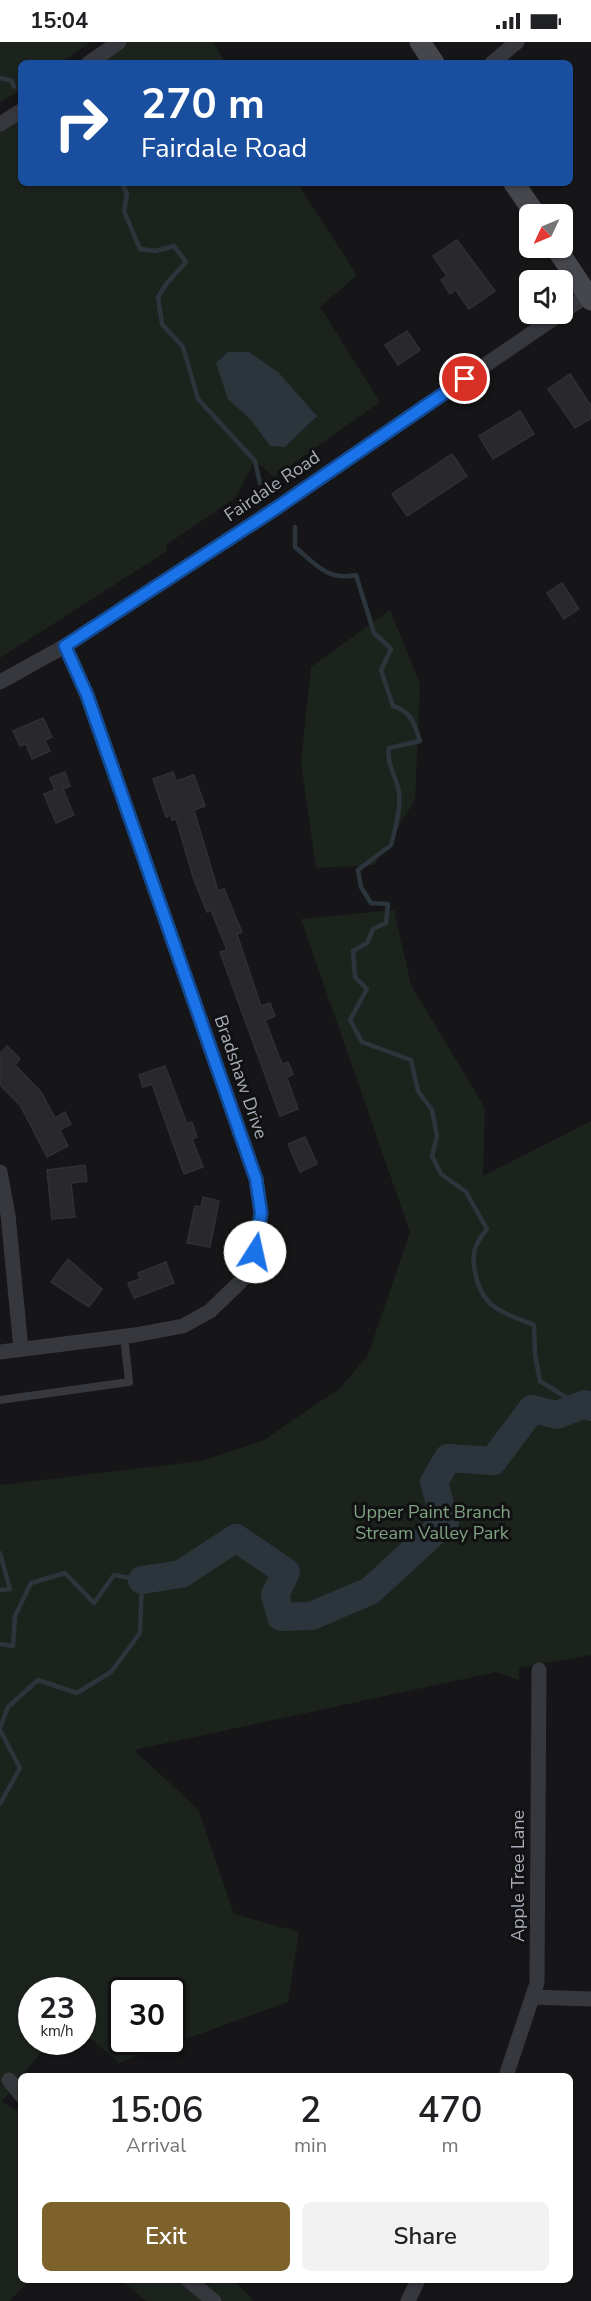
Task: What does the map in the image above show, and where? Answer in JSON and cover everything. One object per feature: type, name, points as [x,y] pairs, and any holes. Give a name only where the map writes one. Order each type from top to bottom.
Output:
[{"type":"main road","points":[[420,42],[432,60]]},
{"type":"main road","points":[[516,186],[528,204]]},
{"type":"main road","points":[[563,258],[589,297]]},
{"type":"street","points":[[93,60],[119,42]]},
{"type":"street","points":[[496,60],[517,42]]},
{"type":"street","points":[[0,124],[18,113]]},
{"type":"street","name":"Fairdale Road","points":[[573,306],[589,297]]},
{"type":"street","name":"Fairdale Road","points":[[0,682],[65,646],[275,509],[545,324]]},
{"type":"street","name":"Bradshaw Drive","points":[[0,1352],[183,1326],[210,1311],[241,1281],[255,1252],[261,1213],[256,1179],[87,695],[65,646]]},
{"type":"street","points":[[0,1172],[8,1215],[21,1349]]},
{"type":"street","name":"Apple Tree Lane","points":[[507,2073],[537,1983],[539,1670]]},
{"type":"street","points":[[532,1997],[591,1999]]},
{"type":"street","points":[[9,2080],[18,2091]]},
{"type":"street","points":[[192,2283],[214,2301]]},
{"type":"street","points":[[408,2301],[417,2283]]},
{"type":"lane","points":[[0,1400],[129,1383],[124,1336]]},
{"type":"green space","points":[[0,42],[91,42],[64,60],[18,60],[18,91],[0,103]]},
{"type":"green space","points":[[128,42],[213,42],[223,60],[102,60]]},
{"type":"green space","points":[[18,119],[18,186],[299,186],[357,275],[320,307],[380,402],[274,477],[255,461],[235,498],[166,545],[167,551],[0,658],[0,131]]},
{"type":"green space","points":[[390,610],[420,684],[415,800],[374,865],[316,868],[301,763],[311,667]]},
{"type":"green space","name":"Upper Paint Branch Stream Valley Park","points":[[394,910],[411,985],[485,1108],[483,1176],[591,1121],[591,1655],[519,1668],[519,1680],[496,1672],[134,1750],[198,1809],[234,1914],[299,1932],[288,2002],[186,2039],[186,1977],[108,1977],[108,2054],[96,2043],[96,1977],[18,1977],[18,2055],[39,2055],[25,2073],[18,2073],[18,2082],[2,2102],[18,2110],[18,2283],[27,2283],[9,2301],[0,2301],[0,1485],[201,1461],[264,1440],[340,1388],[368,1355],[410,1232],[301,919]]},
{"type":"green space","name":"Upper Paint Branch Stream Valley Park","points":[[110,2055],[141,2055],[119,2063]]},
{"type":"green space","points":[[125,2283],[237,2283],[254,2301],[146,2301]]},
{"type":"shaded area","points":[[228,352],[249,352],[278,372],[317,416],[285,447],[270,446],[251,420],[228,399],[216,363]]},
{"type":"building","points":[[457,240],[495,291],[469,309],[456,290],[450,294],[441,280],[447,276],[433,256]]},
{"type":"building","points":[[407,331],[420,350],[398,365],[385,345]]},
{"type":"building","points":[[570,374],[591,406],[591,418],[575,428],[548,389]]},
{"type":"building","points":[[520,411],[534,434],[493,459],[479,436]]},
{"type":"building","points":[[452,454],[467,476],[407,516],[392,494]]},
{"type":"building","points":[[562,583],[579,609],[564,619],[547,593]]},
{"type":"building","points":[[43,718],[52,737],[45,740],[50,751],[32,759],[26,744],[20,746],[13,731]]},
{"type":"building","points":[[65,772],[70,786],[63,789],[74,815],[56,823],[44,794],[55,790],[50,778]]},
{"type":"building","points":[[173,772],[176,781],[194,775],[205,806],[194,810],[218,891],[224,889],[242,932],[237,934],[261,1006],[270,1003],[275,1016],[265,1020],[282,1064],[288,1062],[293,1074],[287,1078],[298,1109],[280,1116],[220,952],[227,950],[211,910],[207,912],[194,880],[176,819],[172,820],[171,815],[166,817],[153,779]]},
{"type":"building","points":[[7,1046],[20,1059],[15,1065],[41,1092],[55,1118],[65,1112],[71,1124],[60,1130],[68,1146],[47,1157],[20,1105],[0,1085],[0,1053]]},
{"type":"building","points":[[165,1066],[187,1124],[192,1122],[197,1137],[192,1139],[203,1167],[184,1174],[152,1084],[143,1087],[139,1075]]},
{"type":"building","points":[[305,1137],[317,1164],[300,1172],[288,1144]]},
{"type":"building","points":[[85,1165],[87,1181],[71,1183],[75,1217],[52,1219],[47,1170]]},
{"type":"building","points":[[203,1197],[219,1201],[210,1247],[187,1243],[195,1206],[201,1207]]},
{"type":"building","points":[[68,1259],[102,1289],[89,1307],[51,1282]]},
{"type":"building","points":[[166,1262],[174,1283],[134,1298],[128,1283],[140,1279],[138,1273]]},
{"type":"waterway","points":[[0,78],[12,81],[14,87]]},
{"type":"waterway","points":[[123,186],[127,194],[124,211],[140,249],[156,251],[174,246],[186,262],[158,297],[162,324],[183,347],[198,399],[255,461],[260,483]]},
{"type":"waterway","points":[[295,527],[295,547],[322,570],[337,576],[356,575],[374,633],[391,649],[381,670],[393,706],[408,715],[420,741],[389,748],[389,760],[399,793],[398,813],[391,845],[358,870],[361,887],[371,903],[388,904],[386,923],[373,929],[367,943],[353,951],[355,977],[367,989],[350,1020],[362,1042],[411,1060],[418,1091],[432,1110],[437,1136],[432,1156],[441,1174],[466,1192],[487,1229],[477,1244],[473,1259],[478,1284],[483,1294],[495,1308],[534,1325],[535,1355],[540,1381],[567,1398],[585,1404]]},
{"type":"waterway","points":[[142,1580],[181,1574],[236,1538],[286,1572],[275,1595],[281,1617],[311,1616],[370,1591],[445,1522],[434,1482],[448,1458],[493,1461],[532,1409],[557,1415],[585,1404],[591,1407]]},
{"type":"waterway","points":[[0,1553],[10,1589],[0,1590]]},
{"type":"waterway","points":[[0,1644],[13,1646],[15,1616],[31,1583],[65,1573],[94,1603],[114,1575],[142,1580],[140,1633],[111,1672],[77,1693],[38,1680],[8,1707],[0,1728]]},
{"type":"waterway","points":[[0,1730],[20,1768],[0,1804]]},
{"type":"route","points":[[255,1252],[261,1213],[256,1179],[87,695],[65,646],[275,509],[465,379]]}]
